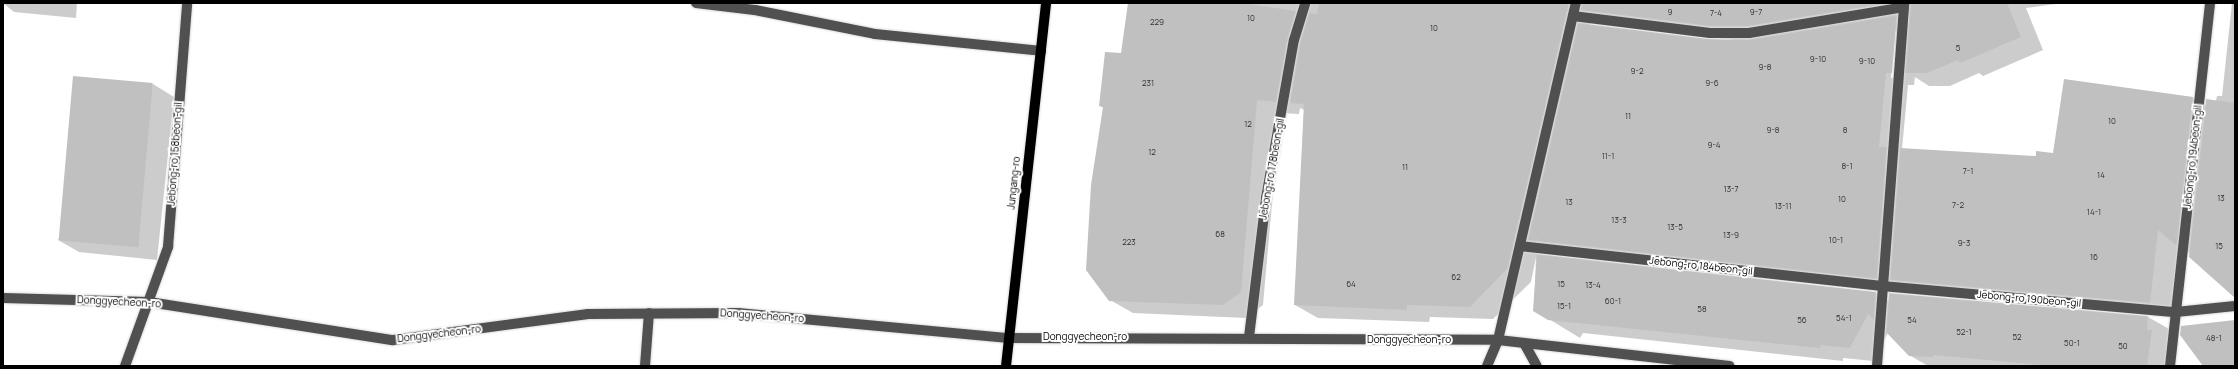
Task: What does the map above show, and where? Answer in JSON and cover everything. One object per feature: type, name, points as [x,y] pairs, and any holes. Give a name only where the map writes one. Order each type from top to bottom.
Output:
[{"type":"main road","name":"Jungang-ro","points":[[1006,366],[1046,3]]},
{"type":"street","name":"Jebong-ro 158beon-gil","points":[[124,366],[149,302],[168,247],[187,3]]},
{"type":"street","points":[[696,3],[755,10],[875,34],[1041,51]]},
{"type":"street","name":"Jebong-ro 178beon-gil","points":[[1249,337],[1266,198],[1294,40],[1305,3]]},
{"type":"street","points":[[1487,366],[1498,340],[1576,3]]},
{"type":"street","name":"Jebong-ro 194beon-gil","points":[[2170,366],[2210,3]]},
{"type":"street","points":[[1573,16],[1710,34],[1749,33],[1904,5],[1877,366]]},
{"type":"street","name":"Jebong-ro 184beon-gil","points":[[1520,246],[1882,286]]},
{"type":"street","name":"Jebong-ro 190beon-gil","points":[[1882,286],[2176,312]]},
{"type":"street","name":"Donggyecheon-ro","points":[[3,298],[149,302],[393,340],[588,314],[738,313],[1009,338],[1249,337],[1498,340],[1730,366]]},
{"type":"street","points":[[2176,312],[2235,306]]},
{"type":"street","points":[[645,366],[649,313]]},
{"type":"street","points":[[1524,343],[1537,366]]},
{"type":"building","points":[[1128,3],[1242,3],[1296,11],[1288,39],[1276,102],[1257,100],[1241,292],[1223,305],[1109,301],[1086,270],[1091,185],[1103,107],[1099,106],[1105,52],[1121,53]]},
{"type":"building","points":[[1319,3],[1569,3],[1508,268],[1470,307],[1407,305],[1407,310],[1294,305],[1304,104],[1290,103],[1300,42],[1309,13],[1317,14]]},
{"type":"building","points":[[1582,3],[1889,3],[1748,26],[1710,26],[1581,10]]},
{"type":"building","points":[[1910,3],[2007,3],[2021,37],[1960,63],[1958,60],[1927,73],[1905,73]]},
{"type":"building","points":[[1897,15],[1892,73],[1886,73],[1879,147],[1887,147],[1877,279],[1537,241],[1538,238],[1535,241],[1528,240],[1578,23],[1709,39],[1749,40]]},
{"type":"building","points":[[73,76],[153,83],[138,247],[59,240]]},
{"type":"building","points":[[2064,79],[2193,97],[2177,246],[2158,230],[2150,303],[1890,280],[1900,148],[2036,156],[2036,151],[2053,153]]},
{"type":"building","points":[[2206,99],[2235,103],[2235,298],[2189,257]]},
{"type":"building","points":[[1537,254],[1876,292],[1874,320],[1868,314],[1850,348],[1821,345],[1820,348],[1548,320],[1533,311]]},
{"type":"building","points":[[1889,293],[2148,316],[2147,330],[2152,330],[2147,366],[2053,366],[1933,355],[1933,357],[1909,356],[1886,332]]},
{"type":"building","points":[[2235,320],[2235,366],[2203,366],[2180,335],[2181,326]]}]
